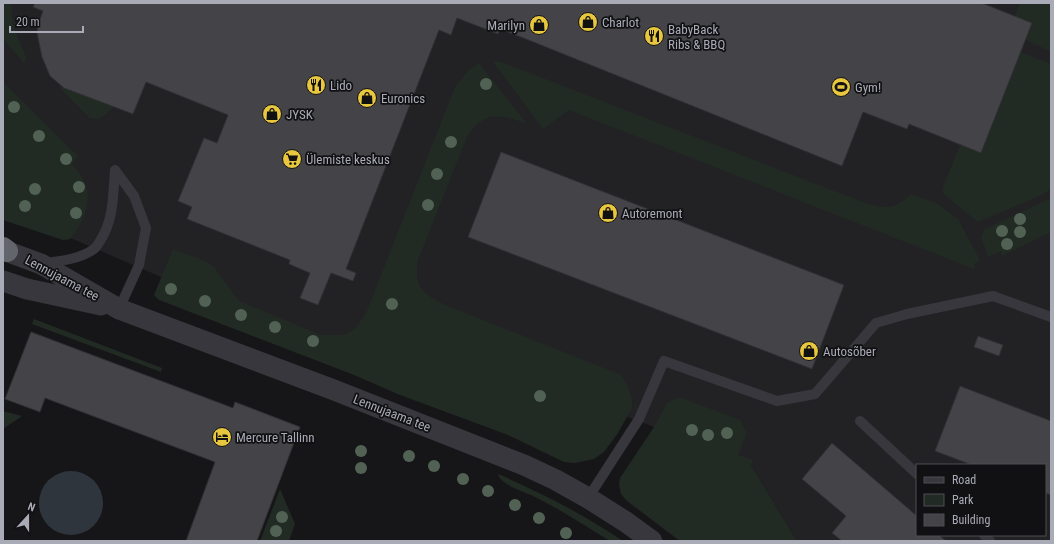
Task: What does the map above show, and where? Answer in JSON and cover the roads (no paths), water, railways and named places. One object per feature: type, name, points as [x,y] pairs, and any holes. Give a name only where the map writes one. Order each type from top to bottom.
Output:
[{"type":"street","name":"Lennujaama tee","points":[[4,250],[41,264],[119,309]]},
{"type":"street","name":"Lennujaama tee","points":[[3,282],[27,289],[119,309],[524,464],[588,498],[626,522],[652,541]]},
{"type":"lane","points":[[41,264],[74,258],[95,248],[102,238],[110,220],[114,170],[134,196],[146,228],[139,265],[119,309]]},
{"type":"lane","points":[[588,498],[639,419],[664,361],[777,401],[815,394],[876,323],[907,314],[993,296],[1051,317]]},
{"type":"lane","points":[[860,421],[916,473]]},
{"type":"place","name":"Charlot","points":[[588,22]]},
{"type":"place","name":"Marilyn","points":[[539,25]]},
{"type":"place","name":"BabyBack Ribs & BBQ","points":[[654,36]]},
{"type":"place","name":"Lido","points":[[316,85]]},
{"type":"place","name":"Gym!","points":[[841,87]]},
{"type":"place","name":"Euronics","points":[[367,98]]},
{"type":"place","name":"JYSK","points":[[272,114]]},
{"type":"place","name":"Ülemiste keskus","points":[[292,159]]},
{"type":"place","name":"Autoremont","points":[[608,213]]},
{"type":"place","name":"Autosõber","points":[[809,351]]},
{"type":"place","name":"Mercure Tallinn","points":[[222,437]]}]
